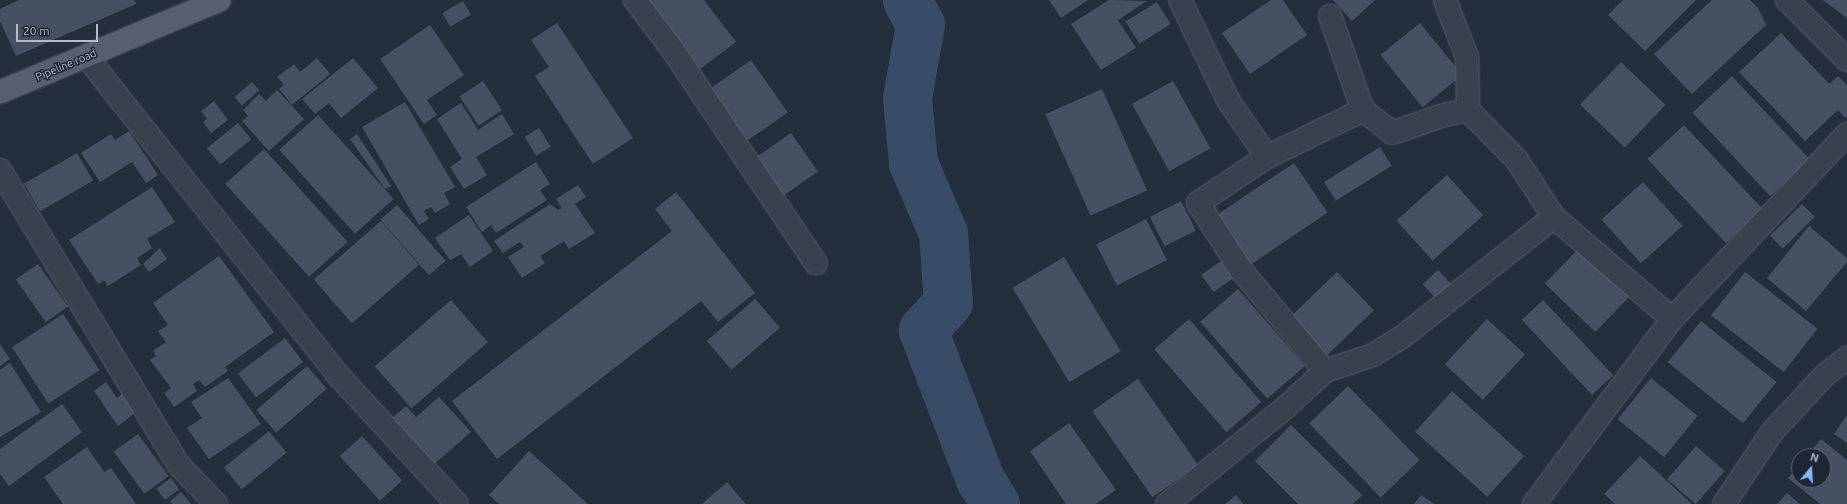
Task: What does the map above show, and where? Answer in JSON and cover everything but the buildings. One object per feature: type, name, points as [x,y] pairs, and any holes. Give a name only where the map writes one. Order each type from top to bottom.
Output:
[{"type":"main road","name":"Pipeline road","points":[[0,92],[220,0]]},
{"type":"street","points":[[635,0],[672,49],[816,264]]},
{"type":"street","points":[[1180,0],[1228,100],[1267,157]]},
{"type":"street","points":[[1445,0],[1467,56],[1468,110],[1516,159],[1554,217],[1672,319]]},
{"type":"street","points":[[1787,0],[1847,60]]},
{"type":"street","points":[[1330,16],[1363,110],[1392,133],[1444,115],[1468,110]]},
{"type":"street","points":[[86,56],[336,374],[457,504]]},
{"type":"street","points":[[1324,371],[1241,270],[1198,203],[1267,157],[1363,110]]},
{"type":"street","points":[[1534,504],[1672,319],[1847,134]]},
{"type":"street","points":[[0,170],[179,465],[216,504]]},
{"type":"street","points":[[1167,504],[1286,407],[1324,371],[1373,356],[1402,337],[1554,217]]},
{"type":"street","points":[[1724,504],[1772,432],[1825,375],[1847,358]]},
{"type":"waterway","points":[[907,0],[920,24],[907,98],[913,163],[943,233],[948,302],[923,330],[980,479],[995,504]]}]
